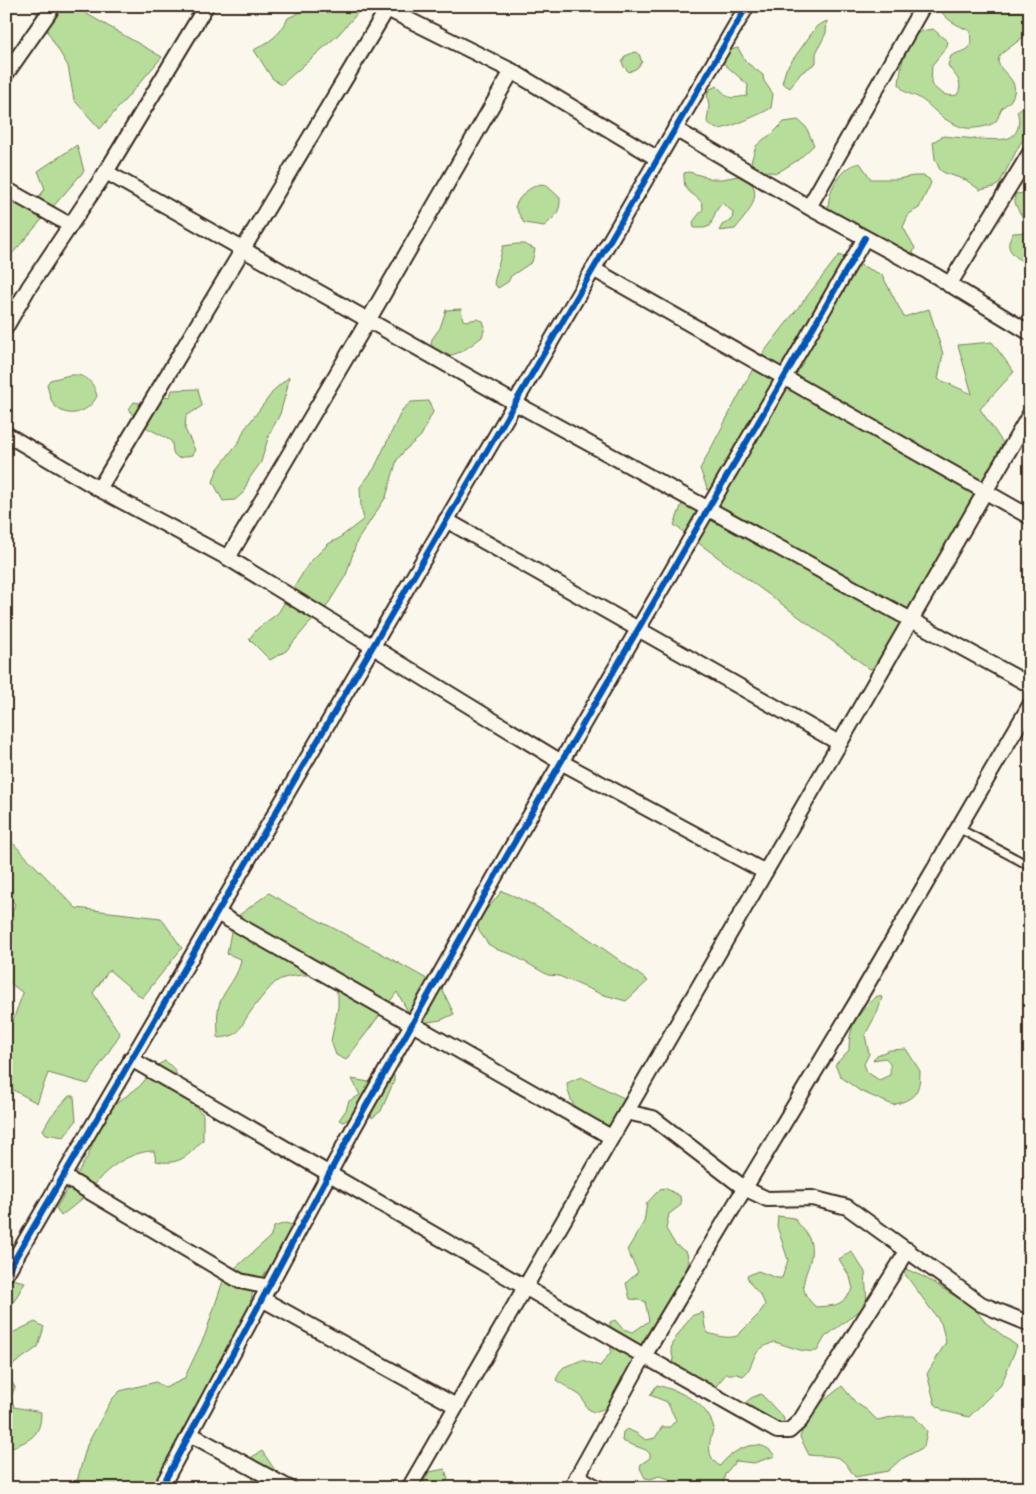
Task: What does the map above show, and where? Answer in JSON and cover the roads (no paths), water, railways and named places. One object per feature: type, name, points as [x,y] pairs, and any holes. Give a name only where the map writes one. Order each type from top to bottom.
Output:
[{"type":"street","points":[[6,327],[29,287],[106,172],[206,6]]},
{"type":"street","points":[[6,1274],[746,6]]},
{"type":"street","points":[[809,207],[923,6]]},
{"type":"street","points":[[99,489],[384,8],[512,71],[658,159]]},
{"type":"street","points":[[6,74],[50,11]]},
{"type":"street","points":[[228,558],[512,71]]},
{"type":"street","points":[[675,129],[1030,333]]},
{"type":"street","points":[[949,285],[1030,153]]},
{"type":"street","points":[[106,172],[515,403],[1030,685]]},
{"type":"street","points":[[6,189],[70,225]]},
{"type":"street","points":[[161,1488],[412,1024],[561,762],[865,238]]},
{"type":"street","points":[[593,268],[1030,517]]},
{"type":"street","points":[[408,1488],[1030,414]]},
{"type":"street","points":[[6,434],[99,489],[228,558],[561,762],[765,872]]},
{"type":"street","points":[[446,520],[839,743]]},
{"type":"street","points":[[598,1488],[574,1482],[644,1356],[859,998],[1030,704]]},
{"type":"street","points":[[217,913],[611,1137]]},
{"type":"street","points":[[132,1059],[777,1431],[789,1431],[800,1421],[908,1250]]},
{"type":"street","points":[[626,1112],[653,1118],[744,1188],[767,1199],[812,1198],[847,1207],[981,1304],[1030,1324]]},
{"type":"street","points":[[63,1176],[240,1281],[266,1293],[456,1406]]},
{"type":"street","points":[[190,1434],[289,1488]]},
{"type":"lane","points":[[958,828],[1030,866]]}]
